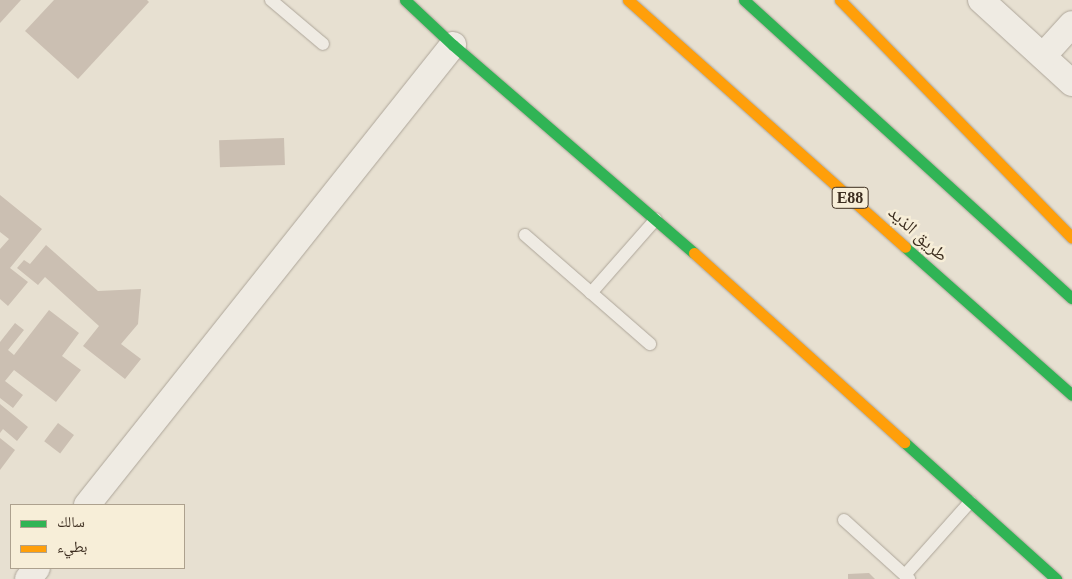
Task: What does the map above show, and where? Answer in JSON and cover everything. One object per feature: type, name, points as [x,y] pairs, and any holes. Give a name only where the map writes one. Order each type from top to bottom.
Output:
[{"type":"main road","points":[[405,0],[453,45],[656,219],[1056,579]]},
{"type":"main road","name":"طريق الذيد","points":[[628,0],[1072,395]]},
{"type":"main road","points":[[744,0],[1072,298]]},
{"type":"main road","points":[[840,0],[1072,238]]},
{"type":"street","points":[[981,0],[1072,83]]},
{"type":"street","points":[[1043,56],[1072,24]]},
{"type":"street","points":[[88,504],[453,45]]},
{"type":"street","points":[[28,579],[36,569]]},
{"type":"lane","points":[[271,0],[322,44]]},
{"type":"lane","points":[[591,293],[656,219]]},
{"type":"lane","points":[[525,235],[650,344]]},
{"type":"lane","points":[[844,520],[907,577],[970,502]]},
{"type":"building","points":[[0,0],[21,0],[0,23]]},
{"type":"building","points":[[54,0],[147,0],[149,2],[78,79],[25,31]]},
{"type":"building","points":[[284,138],[285,165],[220,167],[219,140]]},
{"type":"building","points":[[0,195],[42,229],[10,268],[28,282],[8,306],[0,299],[0,249],[9,239],[0,232]]},
{"type":"building","points":[[46,245],[98,291],[141,289],[138,324],[121,344],[141,359],[125,379],[83,346],[99,326],[45,277],[38,285],[17,268],[24,260],[30,264]]},
{"type":"building","points":[[49,310],[79,333],[62,356],[81,370],[56,402],[14,370],[5,381],[23,395],[13,408],[0,398],[0,342],[15,323],[24,330],[8,350],[14,355]]},
{"type":"building","points":[[0,404],[28,427],[17,441],[3,429],[0,433]]},
{"type":"building","points":[[58,423],[74,435],[60,453],[44,441]]},
{"type":"building","points":[[0,438],[15,450],[0,470]]},
{"type":"building","points":[[869,573],[875,579],[848,579],[848,574]]},
{"type":"traffic: fast","points":[[405,0],[453,45],[694,253]]},
{"type":"traffic: fast","points":[[744,0],[1072,298]]},
{"type":"traffic: fast","points":[[905,247],[1072,395]]},
{"type":"traffic: fast","points":[[904,442],[1056,579]]},
{"type":"traffic: slow","points":[[628,0],[905,247]]},
{"type":"traffic: slow","points":[[840,0],[1072,238]]},
{"type":"traffic: slow","points":[[694,253],[904,442]]}]
